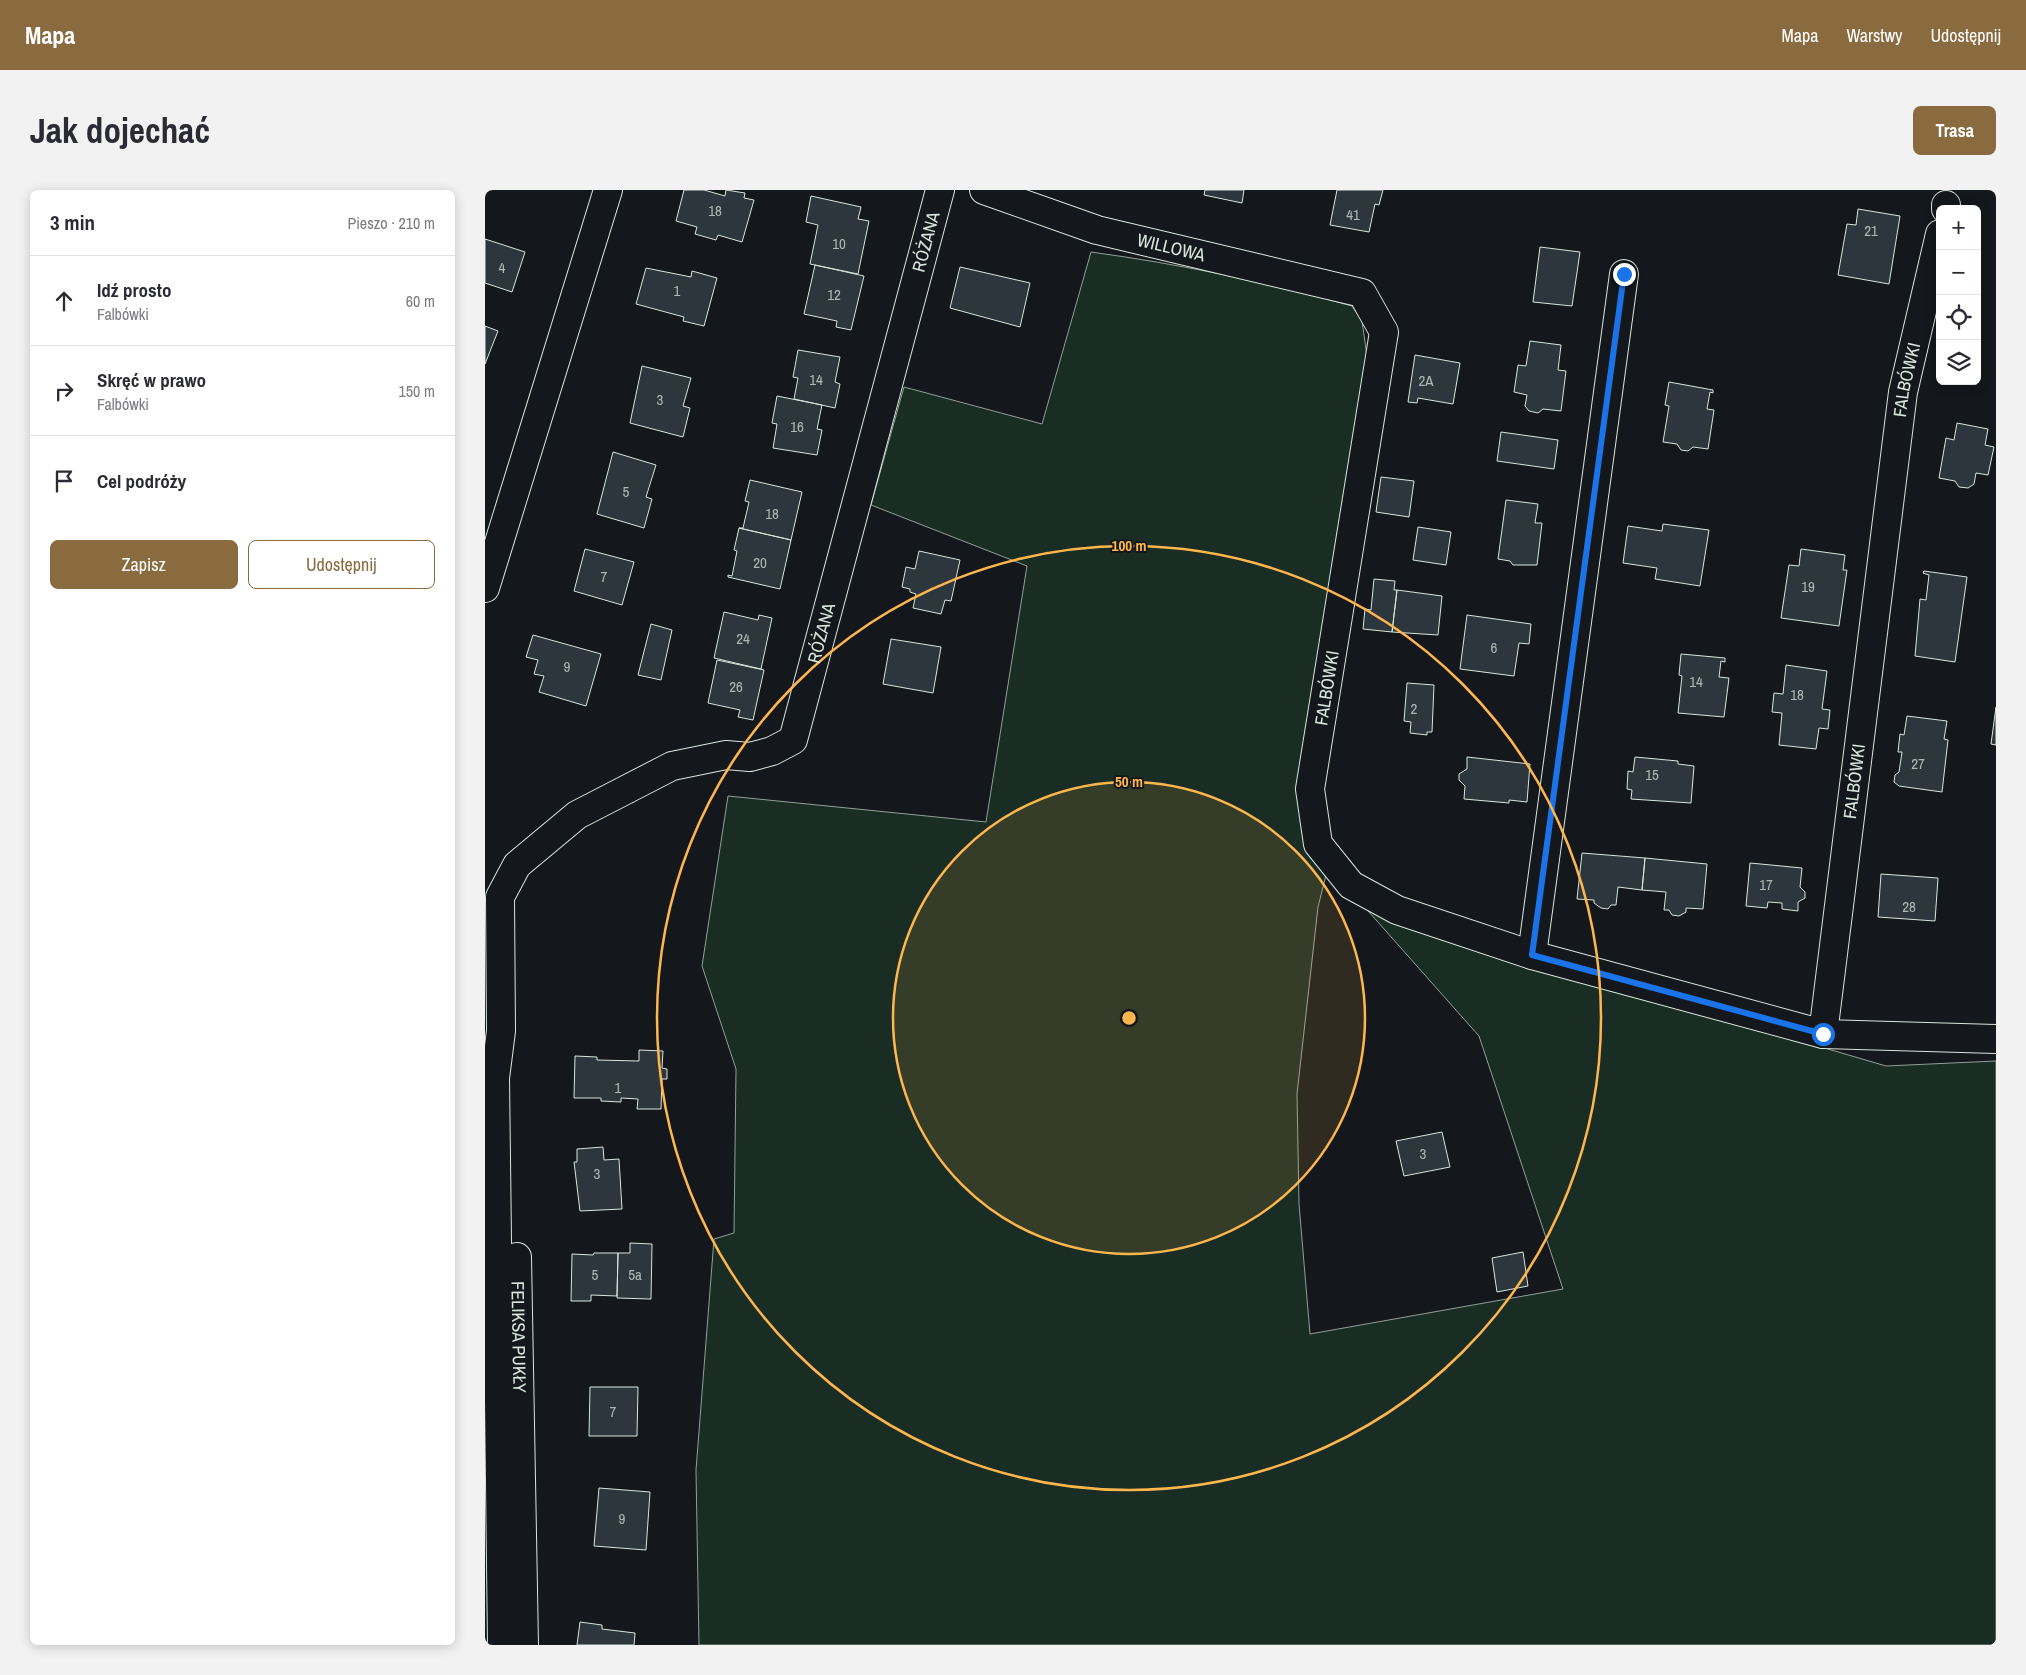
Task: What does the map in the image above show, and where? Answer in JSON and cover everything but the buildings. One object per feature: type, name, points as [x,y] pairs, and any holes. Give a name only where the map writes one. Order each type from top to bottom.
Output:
[{"type":"street","points":[[485,588],[608,190]]},
{"type":"street","name":"RÓŻANA","points":[[493,897],[517,865],[577,815],[672,766],[726,755],[750,757],[772,751],[793,740],[940,190]]},
{"type":"street","name":"WILLOWA","points":[[984,190],[1097,230],[1361,293]]},
{"type":"street","name":"FALBÓWKI","points":[[1361,293],[1383,332],[1310,789],[1318,844],[1351,885],[1397,910],[1532,955],[1823,1034],[1903,392],[1936,250]]},
{"type":"street","points":[[1532,955],[1624,274]]},
{"type":"street","name":"FELIKSA PUKŁY","points":[[493,897],[501,1031],[513,1081],[524,1645]]},
{"type":"street","name":"FELIKSA PUKŁY","points":[[501,1031],[495,1078],[502,1645]]},
{"type":"street","points":[[1823,1034],[1996,1039]]},
{"type":"green space","points":[[1091,252],[1223,274],[1320,297],[1352,306],[1362,321],[1367,356],[1357,438],[1343,497],[1330,579],[1331,611],[1317,694],[1328,867],[1318,907],[1297,1094],[1299,1204],[1310,1334],[1563,1289],[1479,1036],[1361,903],[1531,962],[1886,1066],[1996,1061],[1996,1645],[699,1645],[696,1470],[714,1239],[734,1233],[736,1069],[702,966],[728,796],[986,822],[1027,566],[871,505],[904,387],[1042,424]]},
{"type":"route","points":[[1624,274],[1532,955],[1823,1034]]}]
